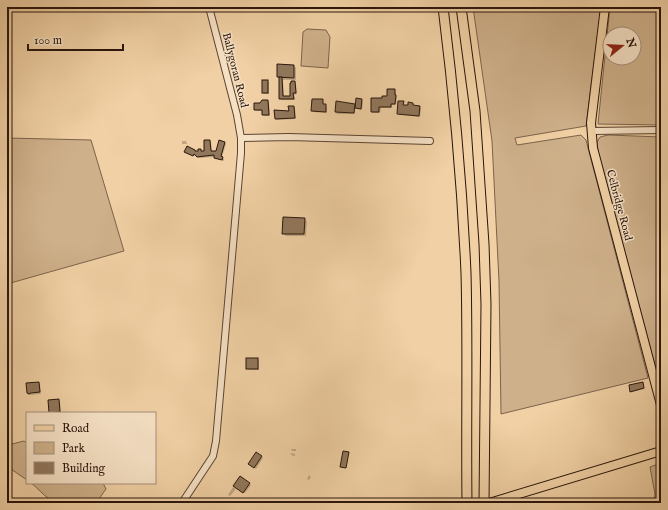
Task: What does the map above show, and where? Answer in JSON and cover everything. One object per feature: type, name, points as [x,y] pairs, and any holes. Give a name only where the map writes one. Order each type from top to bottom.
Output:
[{"type":"highway","points":[[442,7],[458,133],[466,274],[467,503]]},
{"type":"highway","points":[[461,7],[475,111],[484,244],[486,304],[484,503]]},
{"type":"main road","name":"Celbridge Road","points":[[605,7],[595,88],[592,130],[593,148],[661,404]]},
{"type":"main road","points":[[489,503],[661,451]]},
{"type":"street","name":"Ballygoran Road","points":[[182,503],[213,456],[216,441],[241,153],[241,138],[235,107],[210,7]]},
{"type":"street","points":[[592,130],[661,130]]},
{"type":"street","points":[[241,138],[289,137],[430,141]]},
{"type":"green space","points":[[473,7],[601,7],[586,126],[515,138],[517,145],[581,135],[586,140],[648,378],[501,414],[499,281],[492,141]]},
{"type":"green space","points":[[610,7],[661,7],[661,125],[598,124],[604,66],[642,66],[642,26],[608,26]]},
{"type":"green space","points":[[307,29],[326,30],[330,37],[328,68],[301,66],[303,32]]},
{"type":"green space","points":[[608,135],[661,137],[661,388],[598,152],[597,142],[600,137]]},
{"type":"green space","points":[[7,138],[91,140],[124,251],[7,284]]},
{"type":"green space","points":[[24,441],[26,442],[26,479],[8,467],[7,456],[12,444]]},
{"type":"green space","points":[[661,463],[661,503],[654,503],[655,494],[650,467]]},
{"type":"green space","points":[[32,484],[104,484],[106,489],[96,503],[55,502]]},
{"type":"building","points":[[277,64],[294,65],[294,78],[277,77]]},
{"type":"building","points":[[279,77],[282,77],[283,96],[290,96],[290,83],[291,81],[295,81],[296,93],[293,93],[294,99],[279,99]]},
{"type":"building","points":[[262,80],[268,80],[268,93],[262,93]]},
{"type":"building","points":[[387,89],[395,89],[395,104],[391,104],[391,107],[379,107],[379,112],[371,112],[371,98],[382,98],[382,96],[387,96]]},
{"type":"building","points":[[356,98],[362,99],[361,109],[355,108]]},
{"type":"building","points":[[312,99],[323,99],[323,104],[326,104],[326,112],[311,111]]},
{"type":"building","points":[[262,100],[268,100],[269,115],[262,115],[262,110],[254,110],[254,103],[260,103]]},
{"type":"building","points":[[336,101],[355,104],[354,113],[335,112]]},
{"type":"building","points":[[398,101],[404,101],[403,105],[408,105],[408,102],[413,103],[413,105],[420,106],[419,116],[397,114]]},
{"type":"building","points":[[288,106],[294,106],[295,118],[275,119],[274,110],[289,111]]},
{"type":"building","points":[[204,140],[210,140],[211,151],[216,151],[219,140],[225,142],[221,156],[223,157],[222,160],[214,158],[214,155],[197,157],[194,154],[193,156],[184,152],[187,146],[195,151],[201,149],[201,151],[204,151]]},
{"type":"building","points":[[283,217],[305,218],[304,234],[282,234]]},
{"type":"building","points":[[246,358],[258,358],[258,369],[246,369]]},
{"type":"building","points":[[39,382],[40,392],[27,393],[26,383]]},
{"type":"building","points":[[643,382],[644,388],[630,392],[629,385]]},
{"type":"building","points":[[59,399],[60,412],[49,412],[48,400]]},
{"type":"building","points":[[343,451],[349,452],[346,468],[340,467]]},
{"type":"building","points":[[256,452],[262,456],[254,468],[248,464]]},
{"type":"building","points":[[240,476],[250,483],[243,493],[233,486]]}]
